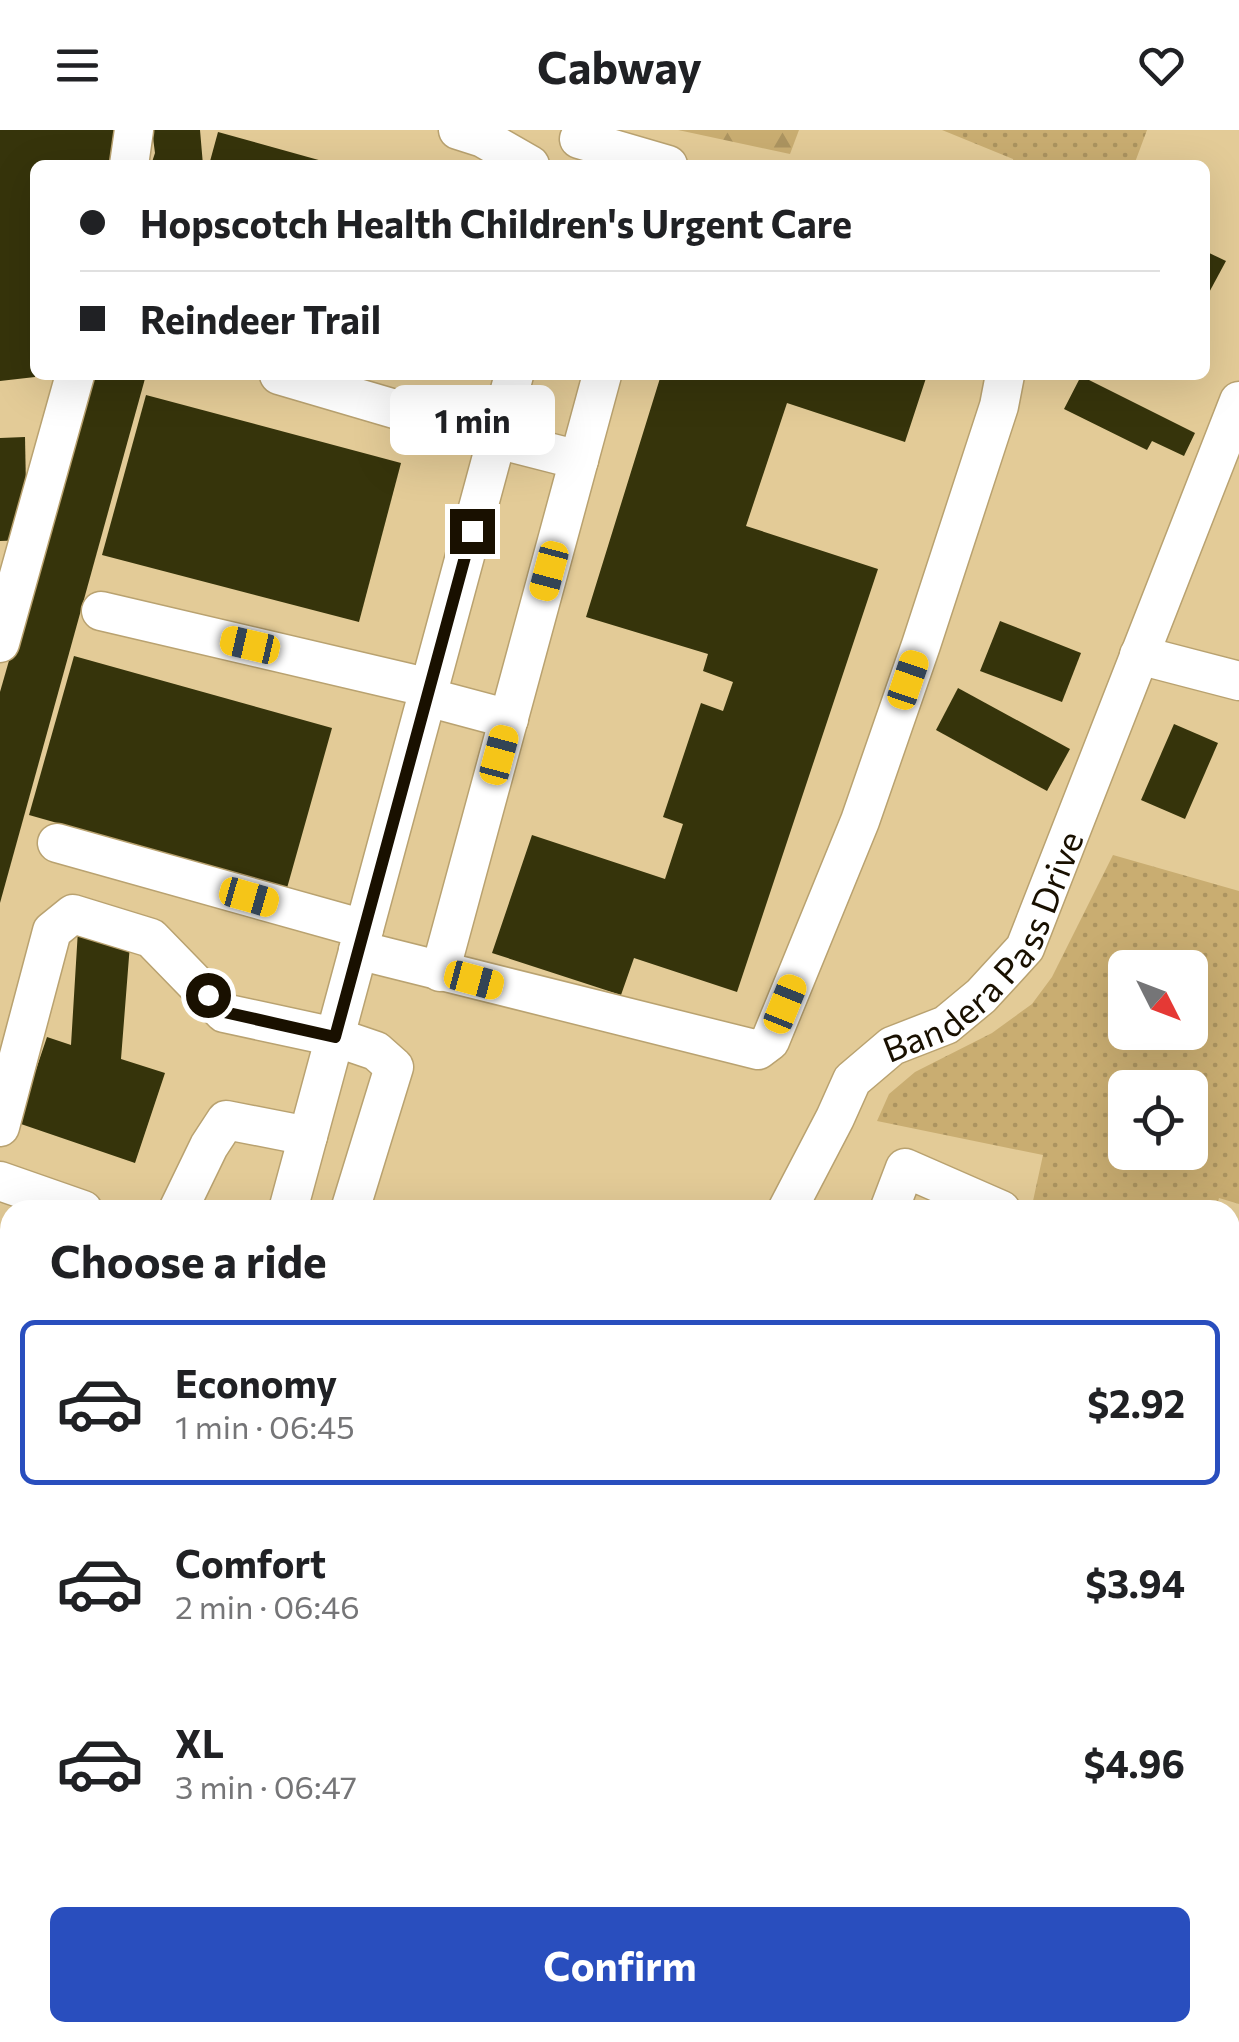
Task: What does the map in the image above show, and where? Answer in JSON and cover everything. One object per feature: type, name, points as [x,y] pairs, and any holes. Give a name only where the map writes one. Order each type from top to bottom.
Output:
[{"type":"street","points":[[130,160],[134,130]]},
{"type":"street","points":[[458,130],[483,138],[521,160]]},
{"type":"street","points":[[577,145],[644,160]]},
{"type":"street","points":[[0,643],[74,380]]},
{"type":"street","points":[[296,380],[579,460]]},
{"type":"street","points":[[291,1200],[513,380]]},
{"type":"street","points":[[440,972],[601,380]]},
{"type":"street","points":[[57,843],[361,940],[440,972],[758,1050],[770,1040],[860,821],[993,424],[1004,380]]},
{"type":"street","name":"Bandera Pass Drive","points":[[792,1200],[852,1080],[892,1046],[946,1025],[981,996],[1025,948],[1239,401]]},
{"type":"street","points":[[101,611],[429,692],[509,719]]},
{"type":"street","points":[[1139,655],[1239,681]]},
{"type":"street","points":[[0,1127],[52,931],[73,914],[151,938],[224,1012],[335,1037],[376,1051],[394,1068],[353,1200]]},
{"type":"street","points":[[183,1200],[226,1120],[308,1136]]},
{"type":"street","points":[[893,1200],[904,1168],[955,1200]]},
{"type":"street","points":[[0,1181],[54,1200]]},
{"type":"green space","points":[[678,130],[799,130],[790,154]]},
{"type":"green space","points":[[942,130],[1147,130],[1136,160],[1013,159]]},
{"type":"green space","points":[[1113,855],[1239,891],[1239,1200],[1033,1200],[1043,1155],[877,1121],[889,1094],[915,1072],[992,1033],[1032,1004],[1052,977]]},
{"type":"building","points":[[0,130],[117,130],[120,160],[30,160],[30,378],[0,381]]},
{"type":"building","points":[[152,130],[200,130],[203,160],[153,160]]},
{"type":"building","points":[[218,132],[319,160],[210,160]]},
{"type":"building","points":[[1210,253],[1226,261],[1210,291]]},
{"type":"building","points":[[90,380],[145,380],[0,903],[0,692]]},
{"type":"building","points":[[659,380],[925,380],[905,442],[787,403],[746,526],[878,569],[737,992],[634,958],[621,995],[492,953],[532,835],[665,879],[683,824],[663,817],[701,703],[723,711],[733,682],[703,671],[708,654],[586,617]]},
{"type":"building","points":[[1079,380],[1089,380],[1195,433],[1184,456],[1152,441],[1147,450],[1064,409]]},
{"type":"building","points":[[146,395],[401,463],[359,622],[102,555]]},
{"type":"building","points":[[25,437],[27,540],[0,541],[0,438]]},
{"type":"building","points":[[1000,621],[1081,653],[1062,702],[980,671]]},
{"type":"building","points":[[74,656],[332,728],[287,888],[29,815]]},
{"type":"building","points":[[958,688],[1070,749],[1047,791],[936,730]]},
{"type":"building","points":[[1174,724],[1218,743],[1185,819],[1141,800]]},
{"type":"building","points":[[78,930],[130,944],[121,1059],[165,1073],[135,1163],[18,1123],[47,1037],[71,1045]]},
{"type":"route","points":[[208,995],[224,1012],[335,1037],[472,531]]}]
